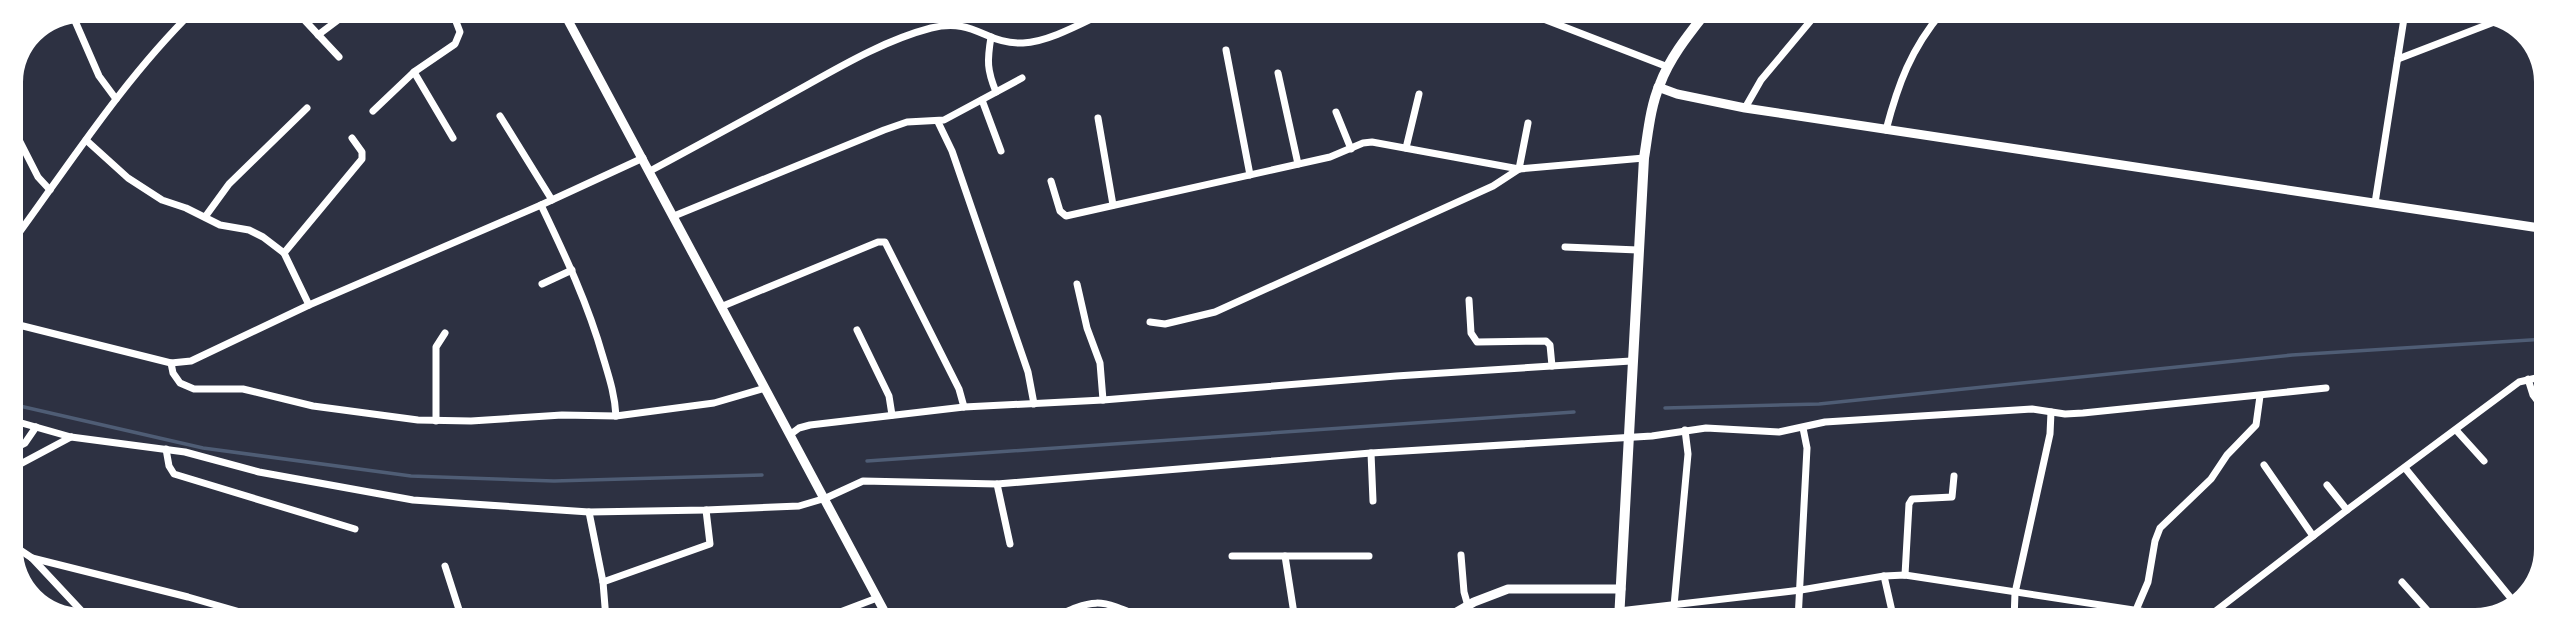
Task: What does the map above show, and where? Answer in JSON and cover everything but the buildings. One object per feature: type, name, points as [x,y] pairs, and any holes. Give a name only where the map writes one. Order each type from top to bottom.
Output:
[{"type":"main road","points":[[1620,608],[1644,158],[1658,87],[1668,67],[1699,23]]},
{"type":"street","points":[[76,23],[99,76],[116,99]]},
{"type":"street","points":[[23,226],[116,99],[181,23]]},
{"type":"street","points":[[307,23],[339,57]]},
{"type":"street","points":[[318,35],[334,23]]},
{"type":"street","points":[[373,111],[414,72],[455,44],[460,32],[457,23]]},
{"type":"street","points":[[570,23],[826,498],[882,608]]},
{"type":"street","points":[[650,172],[848,63],[927,29],[948,24],[965,26],[991,37],[1022,43],[1034,41],[1078,23]]},
{"type":"street","points":[[1554,23],[1668,67]]},
{"type":"street","points":[[1745,108],[1761,80],[1809,23]]},
{"type":"street","points":[[1886,130],[1899,80],[1933,23]]},
{"type":"street","points":[[2375,203],[2403,23]]},
{"type":"street","points":[[2398,59],[2488,24]]},
{"type":"street","points":[[991,37],[987,61],[988,72],[996,92]]},
{"type":"street","points":[[1226,50],[1250,175]]},
{"type":"street","points":[[414,72],[453,138]]},
{"type":"street","points":[[1278,73],[1298,164]]},
{"type":"street","points":[[674,216],[884,130],[907,122],[938,122],[1022,78]]},
{"type":"street","points":[[1658,87],[1677,94],[1745,108],[2534,227]]},
{"type":"street","points":[[1406,148],[1419,94]]},
{"type":"street","points":[[982,100],[1001,151]]},
{"type":"street","points":[[205,217],[229,184],[307,108]]},
{"type":"street","points":[[1336,112],[1351,149]]},
{"type":"street","points":[[500,116],[552,200]]},
{"type":"street","points":[[1098,118],[1113,205]]},
{"type":"street","points":[[938,122],[952,151],[1028,372],[1034,404]]},
{"type":"street","points":[[1150,323],[1165,324],[1215,312],[1493,186],[1519,169],[1528,123]]},
{"type":"street","points":[[284,253],[362,159],[362,152],[352,138]]},
{"type":"street","points":[[86,140],[147,192],[228,228],[249,230],[263,237],[284,253],[309,305]]},
{"type":"street","points":[[1051,181],[1060,211],[1066,216],[1298,164],[1372,142],[1519,169],[1644,158]]},
{"type":"street","points":[[23,149],[38,177],[50,190]]},
{"type":"street","points":[[23,326],[171,363],[191,360],[643,158]]},
{"type":"street","points":[[541,205],[572,270],[594,326],[613,391],[616,416]]},
{"type":"street","points":[[723,306],[877,242],[885,242],[959,389],[964,407]]},
{"type":"street","points":[[1565,247],[1638,250]]},
{"type":"street","points":[[542,284],[572,270]]},
{"type":"street","points":[[1077,284],[1087,328],[1100,363],[1103,400]]},
{"type":"street","points":[[1469,300],[1471,334],[1477,342],[1546,341],[1550,345],[1552,366]]},
{"type":"street","points":[[858,330],[889,396],[892,415]]},
{"type":"street","points":[[436,421],[436,347],[445,334]]},
{"type":"street","points":[[790,434],[810,425],[964,407],[1103,400],[1632,361]]},
{"type":"street","points":[[171,363],[173,373],[180,383],[194,389],[243,390],[333,409],[396,419],[436,421],[562,415],[616,416],[714,403],[765,388]]},
{"type":"street","points":[[2220,608],[2519,382],[2534,378]]},
{"type":"street","points":[[2528,379],[2534,396]]},
{"type":"street","points":[[23,423],[71,437],[166,449],[258,472],[413,500],[589,512],[799,506],[826,498],[863,481],[997,484],[1371,453],[1652,436],[1706,428],[1779,432],[1825,422],[2032,409],[2083,413],[2326,388]]},
{"type":"street","points":[[2137,608],[2148,582],[2160,528],[2211,479],[2227,454],[2256,425],[2260,396]]},
{"type":"street","points":[[2014,608],[2015,593],[2050,434],[2051,412]]},
{"type":"street","points":[[23,444],[36,427]]},
{"type":"street","points":[[1799,608],[1807,448],[1803,428]]},
{"type":"street","points":[[1674,606],[1688,454],[1685,430]]},
{"type":"street","points":[[2456,430],[2484,461]]},
{"type":"street","points":[[23,463],[71,437]]},
{"type":"street","points":[[166,449],[169,466],[174,474],[355,529]]},
{"type":"street","points":[[1371,453],[1373,501]]},
{"type":"street","points":[[2264,465],[2313,536]]},
{"type":"street","points":[[2405,468],[2510,597]]},
{"type":"street","points":[[1905,575],[1909,505],[1912,499],[1952,497],[1954,475]]},
{"type":"street","points":[[997,484],[1010,544]]},
{"type":"street","points":[[2327,485],[2347,510]]},
{"type":"street","points":[[603,582],[710,544],[706,510]]},
{"type":"street","points":[[589,512],[603,582],[605,608]]},
{"type":"street","points":[[23,552],[32,558],[79,608]]},
{"type":"street","points":[[1461,555],[1468,606]]},
{"type":"street","points":[[1232,556],[1369,556]]},
{"type":"street","points":[[1285,556],[1293,608]]},
{"type":"street","points":[[32,558],[226,608]]},
{"type":"street","points":[[445,566],[458,608]]},
{"type":"street","points":[[1662,608],[1905,575],[2122,608]]},
{"type":"street","points":[[1884,576],[1891,608]]},
{"type":"street","points":[[2402,582],[2425,608]]},
{"type":"street","points":[[1464,608],[1497,591],[1518,587],[1621,589]]},
{"type":"street","points":[[851,608],[877,598]]},
{"type":"street","points":[[1073,608],[1096,601],[1119,608]]},
{"type":"waterway","points":[[1665,408],[1819,404],[2292,355],[2534,340]]},
{"type":"waterway","points":[[23,407],[203,448],[411,476],[554,481],[762,475]]},
{"type":"waterway","points":[[867,461],[1574,412]]}]
